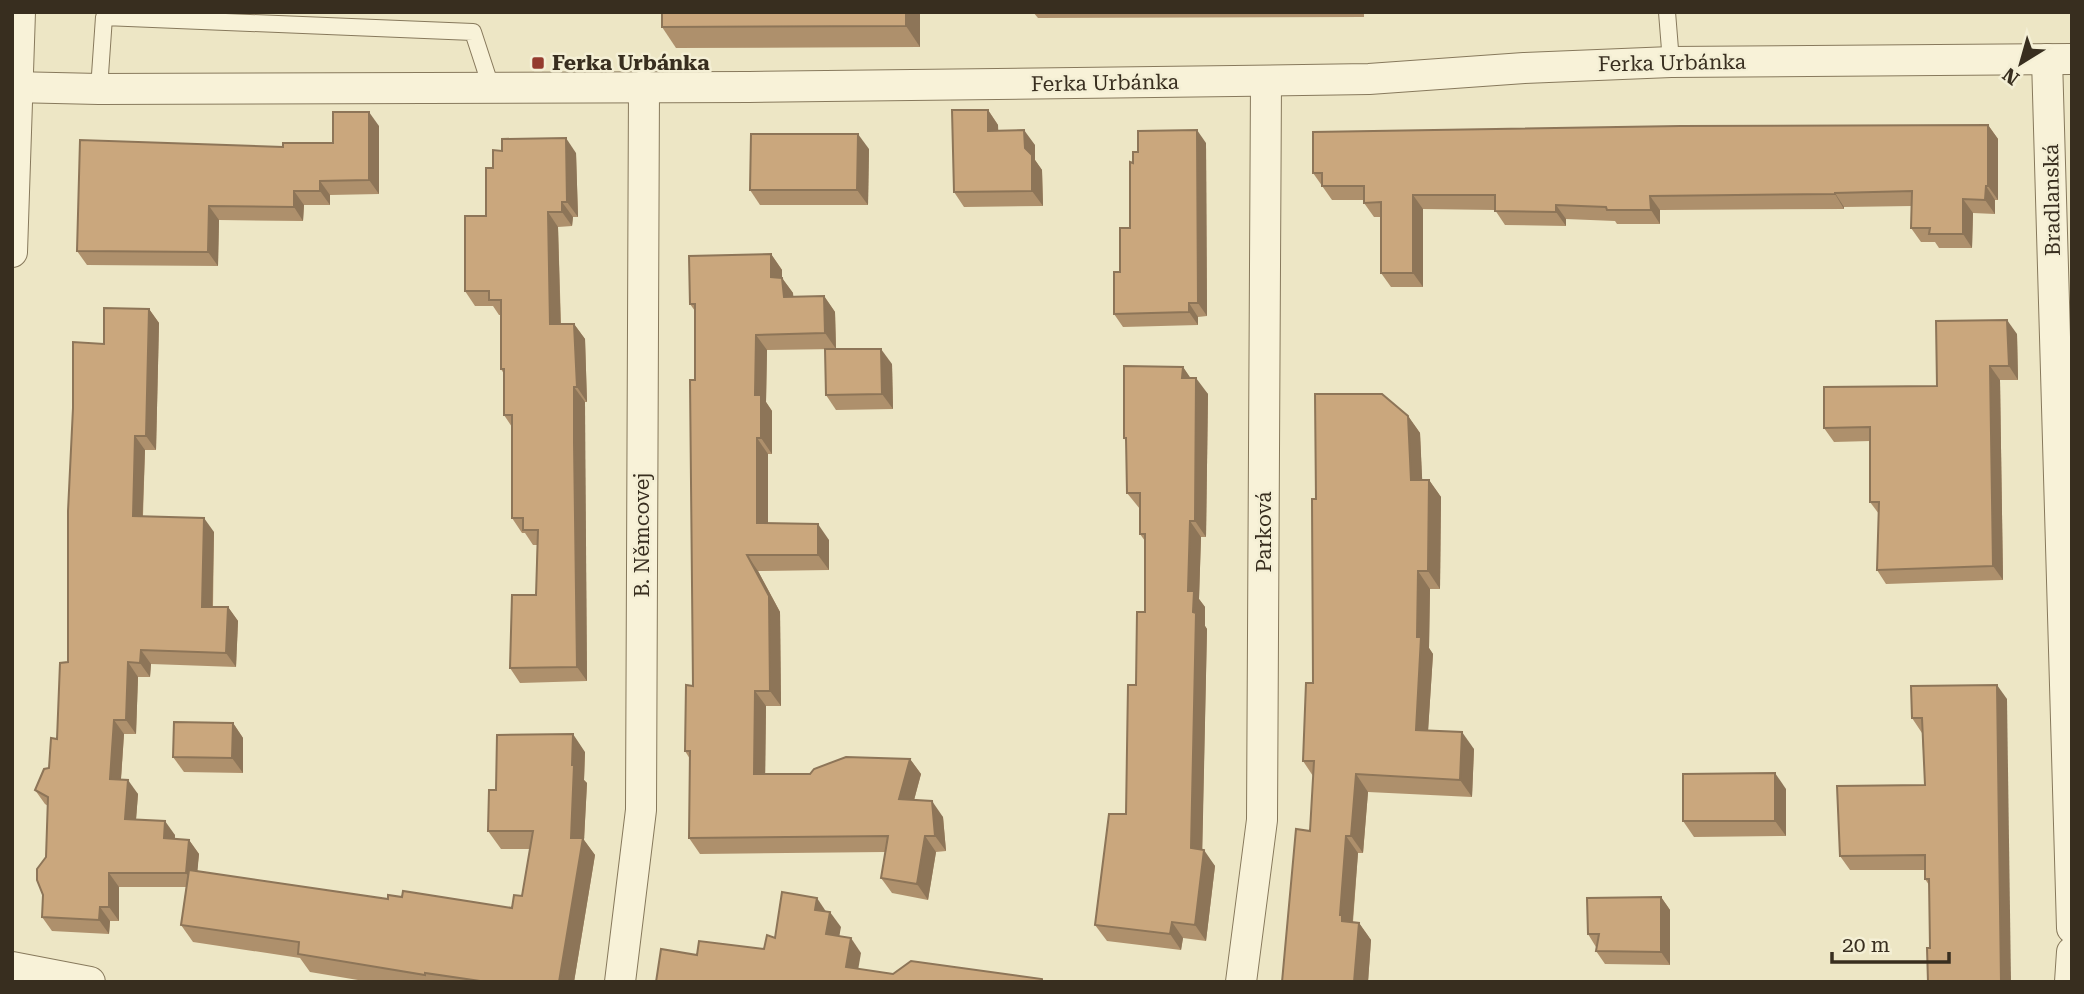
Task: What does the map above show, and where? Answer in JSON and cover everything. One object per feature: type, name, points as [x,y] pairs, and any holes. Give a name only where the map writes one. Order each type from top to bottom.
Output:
[{"type":"street","points":[[12,252],[15,87],[20,12]]},
{"type":"street","name":"Ferka Urbánka","points":[[15,87],[99,89],[1266,81],[1368,79],[1524,68],[1671,62],[2060,59]]},
{"type":"street","name":"Bradlanská","points":[[2060,59],[2072,928]]},
{"type":"street","name":"Parková","points":[[1241,982],[1262,820],[1266,81]]},
{"type":"street","name":"B. Němcovej","points":[[620,982],[641,810],[644,86]]},
{"type":"street","points":[[2070,982],[2072,952]]},
{"type":"street","points":[[12,967],[90,982]]},
{"type":"lane","points":[[1667,12],[1671,62]]},
{"type":"lane","points":[[99,89],[104,17],[473,32],[491,87]]},
{"type":"building","points":[[662,12],[906,12],[906,26],[662,27]]},
{"type":"building","points":[[952,110],[988,110],[988,131],[1024,130],[1025,148],[1032,155],[1032,191],[954,192]]},
{"type":"building","points":[[333,112],[369,112],[369,180],[320,181],[320,191],[294,191],[294,207],[209,206],[208,252],[77,251],[80,140],[283,147],[283,143],[333,143]]},
{"type":"building","points":[[1988,125],[1988,186],[1985,200],[1963,199],[1963,234],[1929,234],[1930,228],[1911,228],[1912,191],[1650,196],[1651,210],[1607,210],[1606,207],[1556,205],[1556,212],[1495,211],[1495,195],[1413,195],[1413,273],[1381,273],[1381,202],[1364,203],[1364,186],[1322,186],[1322,173],[1313,173],[1313,132],[1680,126]]},
{"type":"building","points":[[1197,130],[1198,303],[1189,303],[1189,312],[1114,314],[1114,272],[1120,272],[1120,228],[1130,228],[1130,162],[1133,163],[1133,152],[1138,152],[1138,131]]},
{"type":"building","points":[[751,134],[858,134],[857,190],[750,190]]},
{"type":"building","points":[[566,138],[567,202],[562,202],[562,212],[548,212],[550,324],[574,324],[577,387],[574,387],[574,442],[577,667],[510,668],[512,595],[536,595],[538,530],[523,530],[523,518],[512,518],[512,415],[504,415],[501,300],[489,300],[489,291],[465,291],[465,216],[486,216],[486,168],[493,168],[493,150],[502,151],[502,139]]},
{"type":"building","points":[[771,254],[771,277],[782,278],[784,297],[824,296],[825,333],[756,335],[755,395],[761,395],[761,438],[757,438],[757,523],[818,524],[818,555],[747,555],[769,596],[770,691],[755,691],[754,774],[810,774],[814,769],[846,757],[910,759],[899,799],[932,801],[935,836],[925,836],[917,884],[881,878],[888,836],[689,838],[690,751],[685,751],[686,685],[693,686],[690,380],[695,380],[695,304],[690,304],[689,256]]},
{"type":"building","points":[[104,308],[149,309],[146,436],[135,436],[133,516],[204,518],[202,607],[228,607],[226,653],[141,650],[140,663],[128,662],[126,720],[114,720],[110,779],[128,780],[125,819],[165,821],[164,838],[189,840],[186,873],[109,873],[109,907],[100,907],[99,920],[42,917],[43,895],[37,880],[37,869],[46,857],[48,797],[35,790],[44,769],[49,768],[51,738],[57,739],[60,663],[68,662],[68,511],[73,342],[104,344]]},
{"type":"building","points":[[2007,320],[2009,366],[1990,366],[1993,566],[1877,570],[1879,502],[1870,502],[1870,427],[1824,428],[1824,387],[1937,386],[1936,321]]},
{"type":"building","points":[[825,349],[881,349],[882,394],[826,395]]},
{"type":"building","points":[[1124,366],[1183,367],[1182,378],[1196,378],[1195,521],[1190,521],[1188,591],[1194,591],[1193,612],[1196,613],[1191,848],[1204,850],[1195,925],[1172,922],[1170,934],[1095,925],[1109,814],[1126,814],[1128,685],[1136,685],[1137,612],[1145,612],[1145,534],[1140,534],[1140,493],[1127,493]]},
{"type":"building","points":[[1315,394],[1382,394],[1408,416],[1411,480],[1429,480],[1428,571],[1418,571],[1417,637],[1421,637],[1416,730],[1462,732],[1460,780],[1356,774],[1351,836],[1346,836],[1340,915],[1342,921],[1359,923],[1354,982],[1282,982],[1296,829],[1310,831],[1314,761],[1303,761],[1306,683],[1313,683],[1312,499],[1316,499]]},
{"type":"building","points":[[1997,685],[2001,982],[1928,982],[1929,879],[1925,879],[1925,855],[1840,856],[1837,786],[1925,785],[1922,718],[1912,718],[1911,686]]},
{"type":"building","points":[[174,722],[233,723],[232,758],[173,757]]},
{"type":"building","points":[[573,734],[571,838],[583,838],[559,982],[487,982],[425,975],[298,954],[299,942],[181,925],[189,870],[388,899],[388,895],[402,897],[403,891],[512,908],[514,895],[522,896],[533,831],[488,831],[489,790],[496,790],[497,735]]},
{"type":"building","points":[[1775,773],[1775,821],[1683,821],[1683,774]]},
{"type":"building","points":[[782,892],[817,898],[815,910],[830,912],[826,934],[851,938],[846,967],[893,974],[911,961],[1042,979],[1042,982],[656,982],[661,949],[697,955],[699,941],[764,949],[767,935],[775,938]]},
{"type":"building","points":[[1661,897],[1661,952],[1596,951],[1599,934],[1588,934],[1587,898]]},
{"type":"place","name":"Ferka Urbánka","points":[[538,63]]}]
